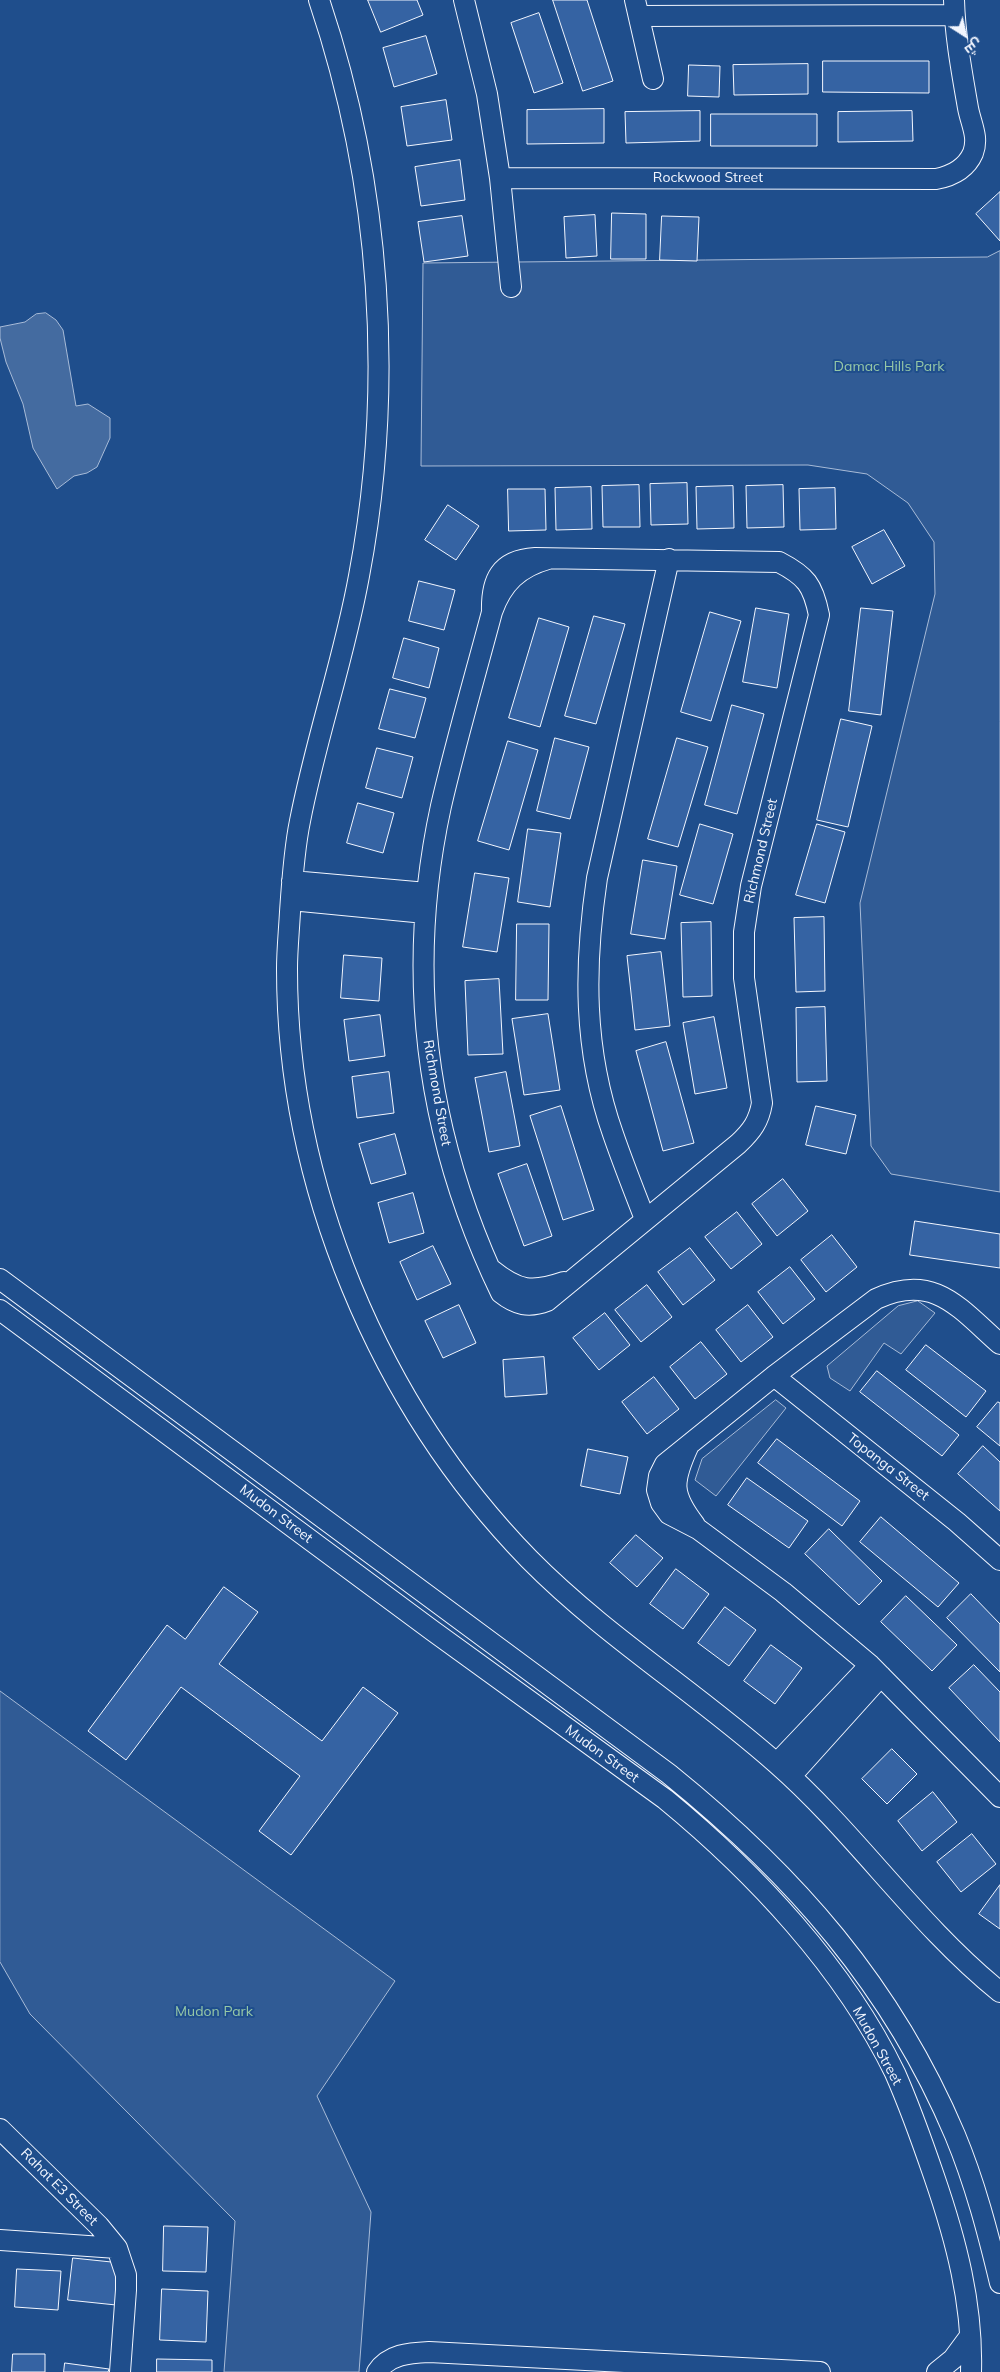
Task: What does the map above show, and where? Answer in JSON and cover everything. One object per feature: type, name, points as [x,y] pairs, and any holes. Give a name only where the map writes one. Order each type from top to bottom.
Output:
[{"type":"street","points":[[319,0],[346,89],[367,204],[375,274],[380,352],[378,426],[372,500],[360,573],[344,648],[298,826],[287,968],[291,1040],[300,1111],[314,1172],[337,1250],[364,1316],[397,1380],[435,1442],[478,1501],[526,1556],[578,1606],[635,1652],[722,1716],[784,1769],[819,1803],[956,1955],[1000,1992]]},
{"type":"street","points":[[464,0],[487,94],[500,178],[512,287]]},
{"type":"street","name":"Rockwood Street","points":[[500,178],[936,179],[948,177],[967,164],[975,142],[975,131],[968,111],[954,7],[637,8],[653,79]]},
{"type":"street","name":"Richmond Street","points":[[548,559],[669,560],[779,562],[800,573],[814,592],[819,615],[751,886],[744,932],[744,978],[762,1103],[759,1119],[750,1133],[547,1301],[535,1305],[523,1305],[511,1301],[501,1293],[461,1200],[441,1130],[428,1058],[423,986],[426,903],[441,807],[492,612],[498,596],[510,579],[528,566],[548,559]]},
{"type":"street","points":[[645,1219],[612,1133],[598,1083],[590,1032],[587,981],[589,929],[597,878],[669,560]]},
{"type":"street","points":[[292,891],[426,903]]},
{"type":"street","name":"Mudon Street","points":[[0,1279],[669,1774],[717,1813],[763,1855],[806,1900],[845,1948],[909,2042],[955,2136],[981,2209],[1000,2283]]},
{"type":"street","points":[[1000,1344],[945,1297],[928,1290],[910,1288],[892,1291],[876,1299],[774,1376],[688,1447],[678,1467],[676,1491],[679,1503],[698,1529],[783,1592],[875,1670],[1000,1797]]},
{"type":"street","name":"Mudon Street","points":[[0,1310],[433,1631],[665,1800],[710,1838],[759,1886],[814,1950],[844,1989],[871,2030],[894,2072],[914,2117],[948,2214],[963,2278],[968,2306],[971,2372]]},
{"type":"street","name":"Topanga Street","points":[[774,1376],[957,1522],[1000,1560]]},
{"type":"street","points":[[784,1769],[875,1670]]},
{"type":"street","name":"Rahat E3 Street","points":[[0,2129],[99,2226],[116,2248],[126,2275],[120,2372]]},
{"type":"street","name":"Rahat E3 Street","points":[[0,2240],[116,2248]]},
{"type":"street","points":[[937,2372],[953,2359],[970,2336]]},
{"type":"street","points":[[376,2372],[381,2366],[404,2353],[429,2352],[820,2372]]},
{"type":"green space","name":"Damac Hills Park","points":[[1000,251],[1000,1192],[891,1174],[871,1146],[860,903],[935,594],[934,542],[908,503],[867,474],[808,465],[421,466],[423,263],[987,257]]},
{"type":"green space","points":[[918,1301],[935,1313],[901,1354],[884,1343],[850,1391],[830,1378],[827,1366],[898,1306]]},
{"type":"green space","points":[[776,1400],[786,1408],[716,1496],[695,1480],[702,1459]]},
{"type":"green space","name":"Mudon Park","points":[[0,1691],[395,1981],[317,2096],[371,2212],[359,2372],[224,2372],[235,2221],[30,2014],[0,1962]]},
{"type":"shaded area","points":[[46,313],[56,320],[63,330],[76,406],[88,404],[110,418],[110,438],[97,467],[87,473],[74,476],[57,489],[33,448],[23,404],[6,362],[0,338],[0,327],[25,322],[36,314]]},
{"type":"building","points":[[368,0],[417,0],[423,15],[381,32]]},
{"type":"building","points":[[553,0],[587,0],[613,81],[583,91]]},
{"type":"building","points":[[539,13],[563,83],[534,93],[511,23]]},
{"type":"building","points":[[426,36],[437,74],[394,87],[383,48]]},
{"type":"building","points":[[823,61],[929,61],[929,93],[823,92]]},
{"type":"building","points":[[808,64],[808,94],[734,95],[733,65]]},
{"type":"building","points":[[689,65],[720,66],[719,97],[688,96]]},
{"type":"building","points":[[446,100],[452,140],[407,146],[401,107]]},
{"type":"building","points":[[604,109],[604,143],[527,144],[527,110]]},
{"type":"building","points":[[700,111],[700,141],[626,143],[625,112]]},
{"type":"building","points":[[912,111],[913,141],[838,142],[838,112]]},
{"type":"building","points":[[711,114],[817,114],[817,146],[711,146]]},
{"type":"building","points":[[460,160],[465,200],[421,206],[415,167]]},
{"type":"building","points":[[1000,192],[1000,241],[976,214]]},
{"type":"building","points":[[612,213],[646,214],[646,259],[611,259]]},
{"type":"building","points":[[595,215],[597,256],[566,258],[564,217]]},
{"type":"building","points":[[462,216],[468,256],[424,262],[418,222]]},
{"type":"building","points":[[662,216],[699,217],[697,261],[660,260]]},
{"type":"building","points":[[687,483],[688,524],[651,525],[650,484]]},
{"type":"building","points":[[639,485],[640,527],[603,527],[602,486]]},
{"type":"building","points":[[783,485],[784,527],[747,528],[746,486]]},
{"type":"building","points":[[733,486],[734,528],[697,529],[696,487]]},
{"type":"building","points":[[591,487],[592,529],[556,530],[555,488]]},
{"type":"building","points":[[835,488],[836,529],[800,530],[799,489]]},
{"type":"building","points":[[508,489],[545,489],[546,530],[509,531]]},
{"type":"building","points":[[448,505],[479,526],[456,560],[425,540]]},
{"type":"building","points":[[884,530],[905,566],[872,584],[852,547]]},
{"type":"building","points":[[419,581],[455,590],[444,630],[409,621]]},
{"type":"building","points":[[756,608],[789,614],[777,688],[743,682]]},
{"type":"building","points":[[861,608],[893,611],[881,715],[849,711]]},
{"type":"building","points":[[710,612],[741,621],[711,721],[681,712]]},
{"type":"building","points":[[594,616],[625,624],[596,724],[565,716]]},
{"type":"building","points":[[539,618],[569,627],[540,727],[509,718]]},
{"type":"building","points":[[404,638],[439,648],[429,688],[393,678]]},
{"type":"building","points":[[390,689],[426,698],[415,738],[379,729]]},
{"type":"building","points":[[732,705],[764,714],[737,814],[705,805]]},
{"type":"building","points":[[841,719],[872,726],[848,827],[817,820]]},
{"type":"building","points":[[555,738],[589,747],[570,819],[537,811]]},
{"type":"building","points":[[677,738],[708,747],[678,847],[648,839]]},
{"type":"building","points":[[508,741],[538,750],[509,850],[478,841]]},
{"type":"building","points":[[377,748],[413,757],[402,798],[366,788]]},
{"type":"building","points":[[358,803],[394,813],[383,853],[347,843]]},
{"type":"building","points":[[700,824],[733,834],[713,904],[680,895]]},
{"type":"building","points":[[817,824],[845,832],[825,903],[796,895]]},
{"type":"building","points":[[528,829],[561,833],[550,907],[518,902]]},
{"type":"building","points":[[643,860],[677,866],[665,939],[631,934]]},
{"type":"building","points":[[475,873],[509,878],[497,952],[463,947]]},
{"type":"building","points":[[824,917],[825,991],[796,992],[794,918]]},
{"type":"building","points":[[711,922],[712,996],[683,997],[681,923]]},
{"type":"building","points":[[517,924],[549,924],[548,1000],[516,1000]]},
{"type":"building","points":[[661,952],[670,1026],[635,1030],[627,956]]},
{"type":"building","points":[[344,955],[382,958],[379,1001],[341,998]]},
{"type":"building","points":[[499,979],[503,1054],[468,1055],[465,981]]},
{"type":"building","points":[[825,1007],[827,1081],[797,1082],[796,1008]]},
{"type":"building","points":[[548,1014],[560,1090],[524,1095],[512,1019]]},
{"type":"building","points":[[380,1015],[385,1056],[349,1061],[344,1020]]},
{"type":"building","points":[[714,1017],[727,1088],[695,1094],[683,1023]]},
{"type":"building","points":[[666,1042],[694,1143],[663,1151],[636,1051]]},
{"type":"building","points":[[389,1072],[394,1113],[357,1118],[352,1077]]},
{"type":"building","points":[[506,1072],[520,1146],[489,1152],[475,1078]]},
{"type":"building","points":[[561,1106],[594,1210],[563,1220],[530,1116]]},
{"type":"building","points":[[816,1106],[856,1115],[846,1154],[806,1145]]},
{"type":"building","points":[[395,1134],[406,1174],[371,1184],[359,1144]]},
{"type":"building","points":[[527,1164],[552,1236],[524,1246],[498,1174]]},
{"type":"building","points":[[783,1179],[808,1211],[777,1236],[752,1204]]},
{"type":"building","points":[[413,1193],[424,1233],[389,1243],[378,1203]]},
{"type":"building","points":[[737,1212],[762,1244],[731,1269],[705,1237]]},
{"type":"building","points":[[915,1221],[1000,1234],[1000,1268],[910,1255]]},
{"type":"building","points":[[832,1235],[857,1267],[826,1292],[801,1260]]},
{"type":"building","points":[[433,1246],[451,1284],[417,1300],[400,1262]]},
{"type":"building","points":[[690,1248],[715,1280],[683,1305],[658,1272]]},
{"type":"building","points":[[790,1267],[815,1299],[783,1324],[758,1292]]},
{"type":"building","points":[[647,1285],[672,1317],[641,1342],[615,1310]]},
{"type":"building","points":[[459,1305],[476,1343],[443,1358],[425,1321]]},
{"type":"building","points":[[748,1305],[773,1337],[741,1362],[716,1330]]},
{"type":"building","points":[[605,1313],[630,1345],[599,1370],[573,1338]]},
{"type":"building","points":[[701,1342],[727,1374],[695,1399],[670,1367]]},
{"type":"building","points":[[926,1345],[986,1391],[966,1417],[906,1370]]},
{"type":"building","points":[[544,1357],[547,1394],[505,1397],[503,1360]]},
{"type":"building","points":[[877,1371],[959,1435],[942,1456],[860,1392]]},
{"type":"building","points":[[654,1377],[679,1409],[647,1434],[622,1402]]},
{"type":"building","points":[[998,1402],[1000,1403],[1000,1446],[977,1427]]},
{"type":"building","points":[[777,1439],[860,1501],[842,1526],[758,1463]]},
{"type":"building","points":[[983,1446],[1000,1462],[1000,1511],[958,1474]]},
{"type":"building","points":[[588,1449],[628,1457],[620,1494],[581,1486]]},
{"type":"building","points":[[747,1478],[808,1521],[789,1548],[728,1505]]},
{"type":"building","points":[[881,1517],[959,1583],[938,1607],[860,1542]]},
{"type":"building","points":[[829,1529],[882,1581],[859,1605],[805,1554]]},
{"type":"building","points":[[636,1535],[663,1558],[637,1587],[610,1563]]},
{"type":"building","points":[[676,1569],[709,1594],[683,1629],[650,1604]]},
{"type":"building","points":[[224,1587],[258,1612],[219,1664],[322,1741],[363,1687],[398,1713],[291,1855],[259,1831],[300,1776],[181,1687],[126,1760],[88,1731],[167,1625],[185,1639]]},
{"type":"building","points":[[971,1594],[1000,1624],[1000,1672],[947,1618]]},
{"type":"building","points":[[906,1596],[957,1645],[932,1671],[881,1622]]},
{"type":"building","points":[[725,1607],[756,1630],[729,1666],[698,1643]]},
{"type":"building","points":[[771,1645],[802,1668],[775,1704],[744,1681]]},
{"type":"building","points":[[974,1665],[1000,1692],[1000,1742],[949,1688]]},
{"type":"building","points":[[892,1749],[917,1774],[887,1804],[862,1779]]},
{"type":"building","points":[[933,1792],[957,1822],[922,1851],[898,1821]]},
{"type":"building","points":[[972,1834],[996,1864],[961,1892],[937,1862]]},
{"type":"building","points":[[1000,1885],[1000,1929],[979,1914]]},
{"type":"building","points":[[164,2226],[208,2227],[206,2272],[163,2271]]},
{"type":"building","points":[[73,2258],[121,2263],[116,2305],[68,2300]]},
{"type":"building","points":[[17,2269],[61,2271],[58,2310],[15,2307]]},
{"type":"building","points":[[162,2289],[208,2291],[206,2342],[160,2340]]},
{"type":"building","points":[[13,2354],[45,2354],[45,2372],[12,2372]]},
{"type":"building","points":[[157,2359],[212,2360],[212,2372],[157,2372]]},
{"type":"building","points":[[65,2363],[109,2369],[108,2372],[64,2372]]}]
